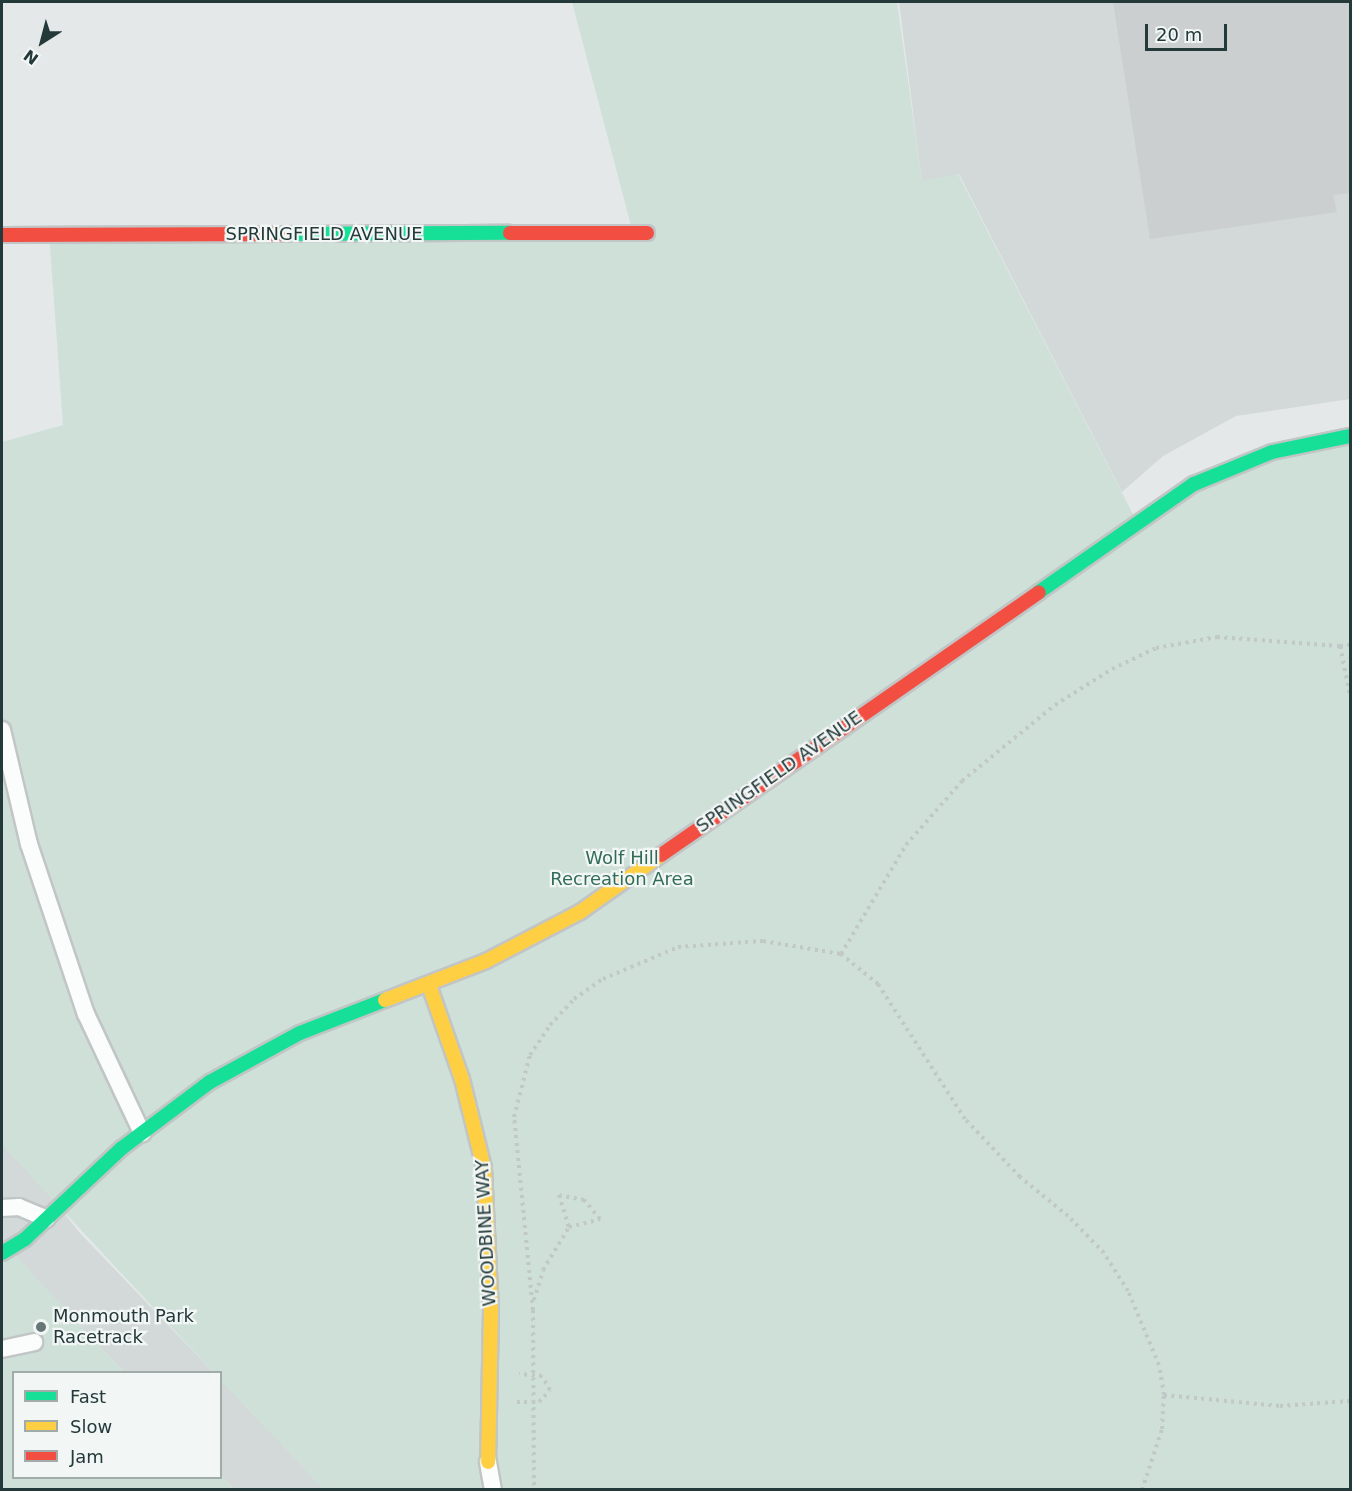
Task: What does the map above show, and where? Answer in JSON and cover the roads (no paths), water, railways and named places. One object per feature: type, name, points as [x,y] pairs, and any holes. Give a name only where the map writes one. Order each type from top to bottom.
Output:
[{"type":"street","name":"SPRINGFIELD AVENUE","points":[[2,235],[647,233]]},
{"type":"street","name":"SPRINGFIELD AVENUE","points":[[2,1253],[47,1219],[142,1133],[210,1082],[300,1033],[429,985],[580,912],[1194,484],[1272,452],[1350,436]]},
{"type":"street","name":"WOODBINE WAY","points":[[429,985],[465,1088],[484,1168],[490,1375],[488,1462]]},
{"type":"lane","points":[[2,730],[30,844],[86,1014],[142,1133]]},
{"type":"lane","points":[[2,1208],[20,1207],[47,1219]]},
{"type":"lane","points":[[2,1349],[34,1342]]},
{"type":"lane","name":"WOODBINE WAY","points":[[488,1462],[493,1490]]},
{"type":"place","name":"Monmouth Park Racetrack","points":[[41,1327]]},
{"type":"park label","name":"Wolf Hill Recreation Area","points":[[622,869]]}]
